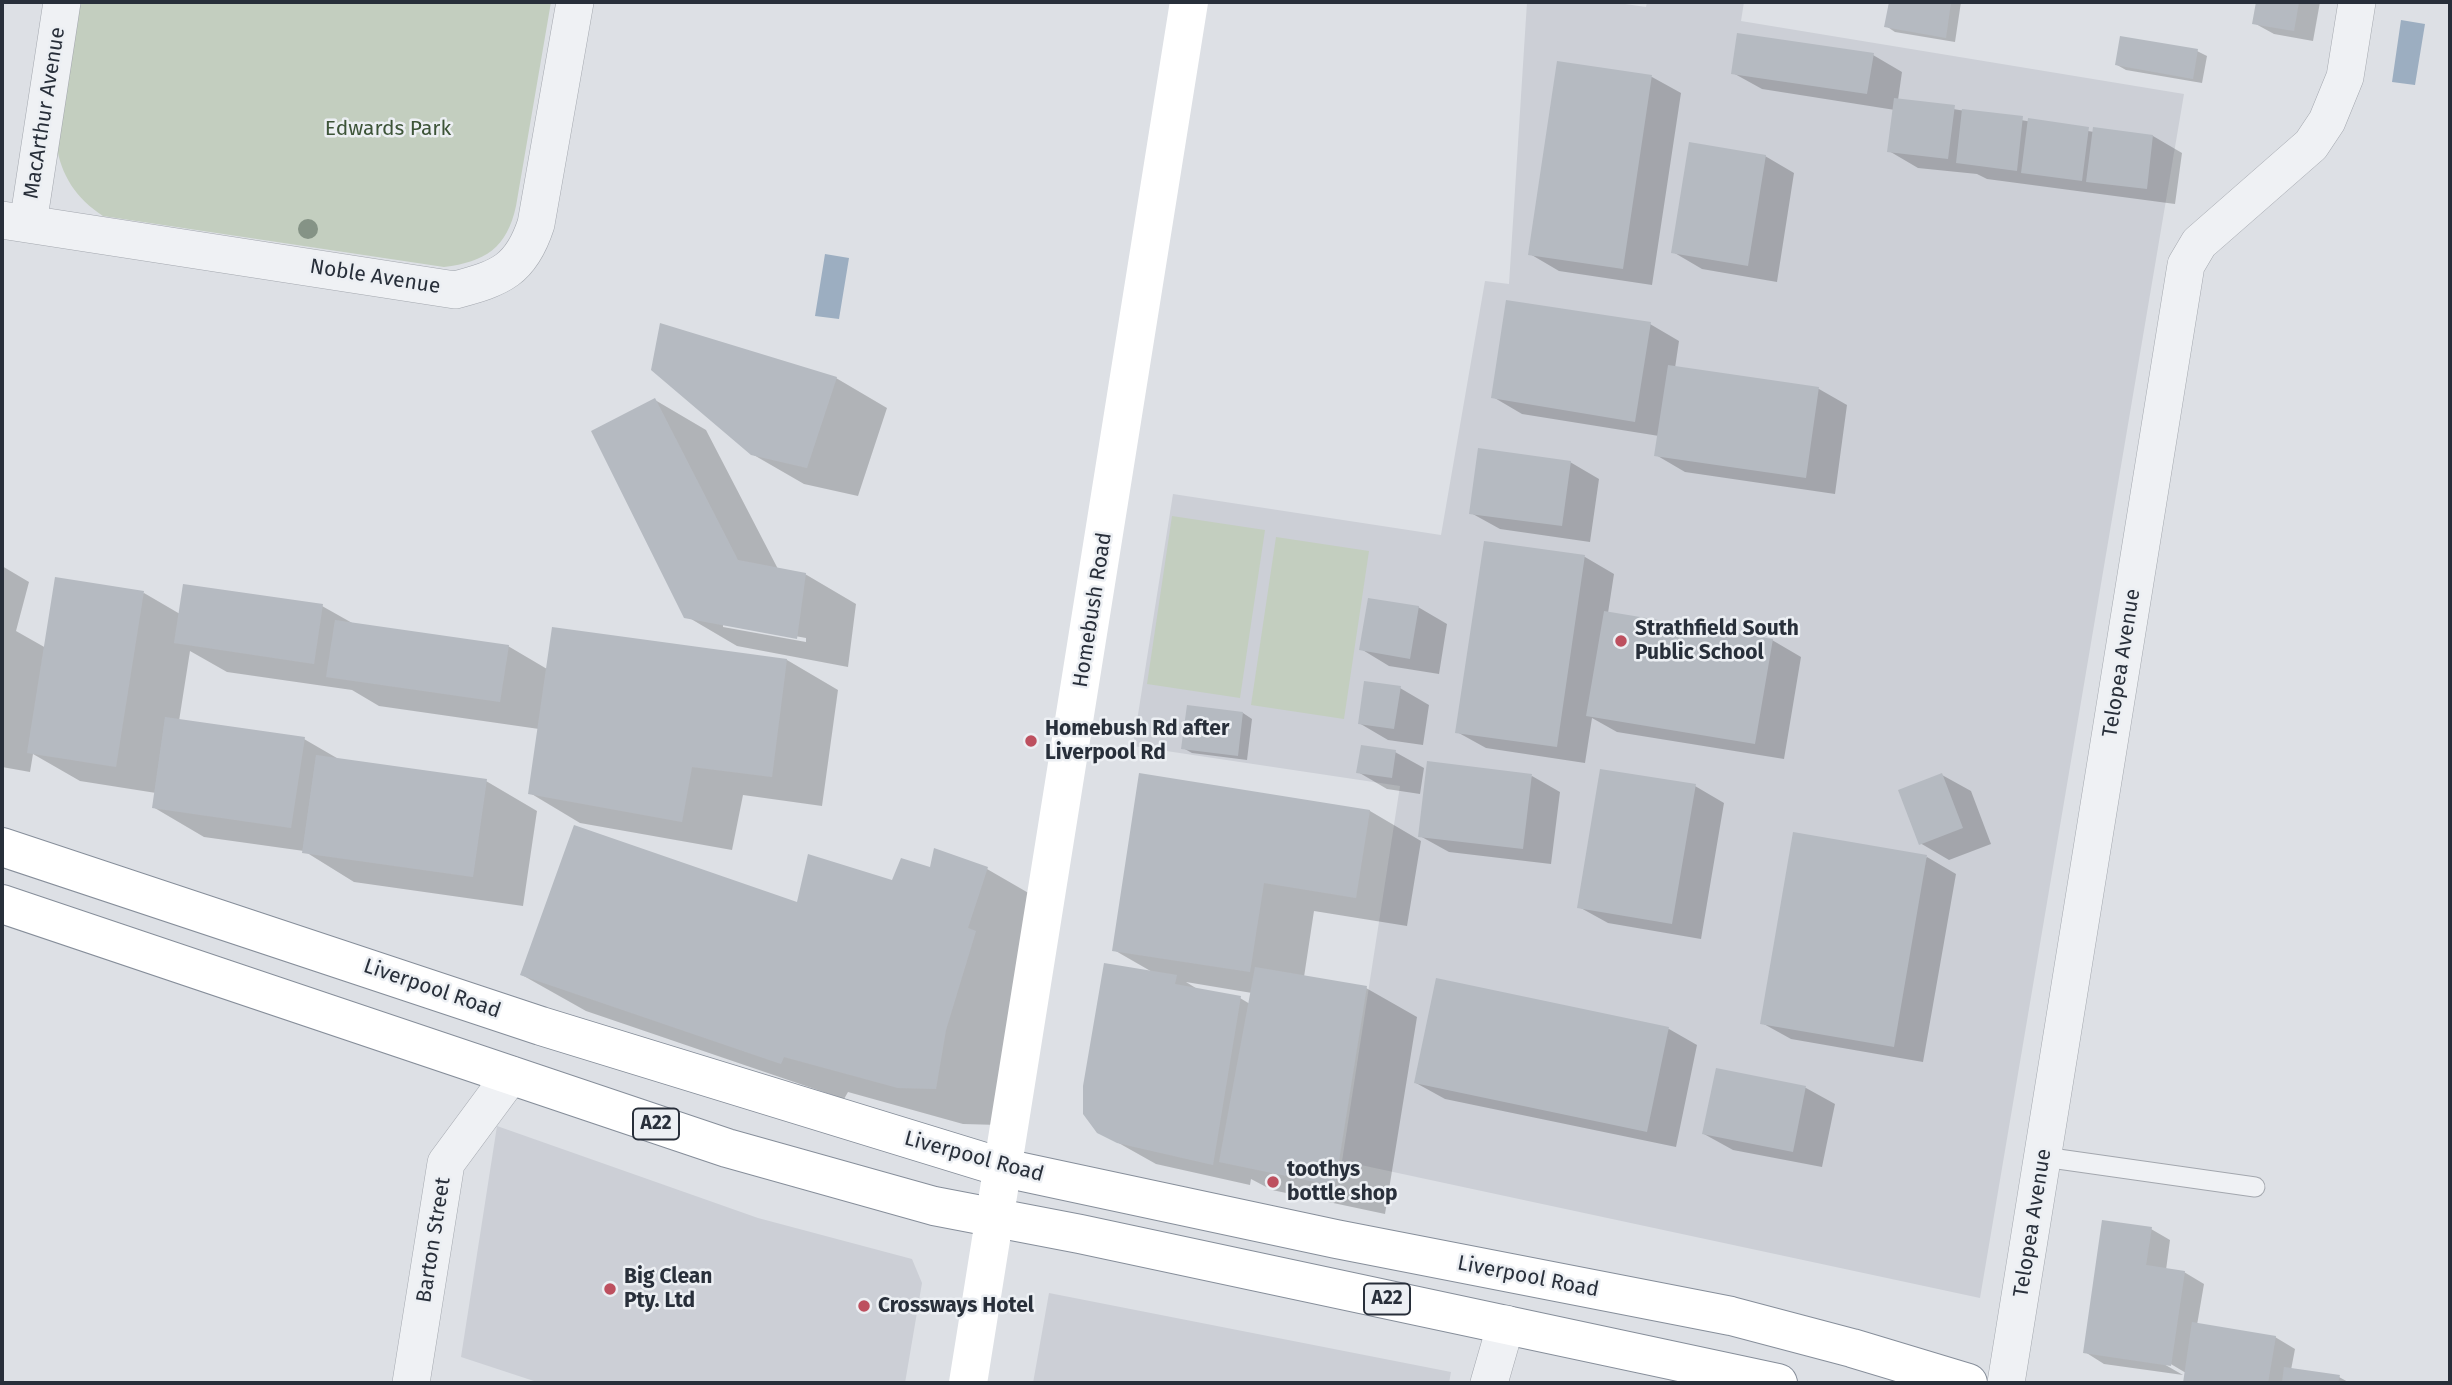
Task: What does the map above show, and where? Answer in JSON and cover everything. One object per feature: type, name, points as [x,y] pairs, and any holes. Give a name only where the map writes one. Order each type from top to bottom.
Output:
[{"type":"main road","name":"Homebush Road","points":[[968,1383],[1189,2]]},
{"type":"main road","name":"Liverpool Road","points":[[2,847],[541,1026],[1004,1168],[1336,1239],[1731,1316],[1968,1383]]},
{"type":"main road","name":"A22","points":[[2,904],[727,1148],[934,1206],[1080,1234],[1778,1383]]},
{"type":"street","name":"MacArthur Avenue","points":[[15,222],[62,2]]},
{"type":"street","name":"Noble Avenue","points":[[15,222],[455,290],[485,282],[511,270],[528,249],[536,224],[575,2]]},
{"type":"street","name":"Telopea Avenue","points":[[2006,1383],[2186,265],[2199,243],[2311,145],[2327,121],[2345,77],[2357,2]]},
{"type":"street","name":"Barton Street","points":[[411,1383],[446,1163],[511,1075]]},
{"type":"street","points":[[1489,1383],[1506,1324]]},
{"type":"lane","points":[[2044,1157],[2255,1187]]},
{"type":"shaded area","name":"Strathfield South Public School","points":[[1527,2],[1611,2],[1646,7],[1647,2],[1744,2],[1741,21],[2184,94],[1980,1298],[1342,1161],[1400,786],[1133,746],[1173,494],[1441,535],[1485,281],[1509,284]]},
{"type":"shaded area","points":[[497,1126],[758,1218],[912,1259],[922,1283],[905,1383],[540,1383],[461,1357]]},
{"type":"shaded area","points":[[1049,1293],[1451,1372],[1449,1383],[1033,1383]]},
{"type":"green space","name":"Edwards Park","points":[[79,2],[551,2],[516,206],[507,233],[482,257],[444,267],[103,216],[85,202],[71,185],[58,155],[56,143]]},
{"type":"green space","points":[[1172,516],[1265,530],[1240,698],[1147,684]]},
{"type":"green space","points":[[1276,537],[1369,551],[1344,719],[1251,705]]},
{"type":"water","points":[[2401,20],[2425,24],[2415,85],[2392,82]]},
{"type":"water","points":[[825,254],[849,258],[839,319],[815,316]]},
{"type":"building","points":[[1889,2],[1951,2],[1946,38],[1884,27]]},
{"type":"building","points":[[2256,2],[2299,2],[2294,31],[2252,24]]},
{"type":"building","points":[[1737,33],[1874,53],[1867,94],[1731,74]]},
{"type":"building","points":[[2120,36],[2198,49],[2193,79],[2115,65]]},
{"type":"building","points":[[1557,61],[1652,75],[1623,269],[1528,255]]},
{"type":"building","points":[[1894,98],[1955,105],[1948,159],[1887,152]]},
{"type":"building","points":[[1962,109],[2023,116],[2017,171],[1956,163]]},
{"type":"building","points":[[2028,118],[2089,127],[2082,181],[2021,173]]},
{"type":"building","points":[[2093,127],[2153,135],[2147,189],[2086,182]]},
{"type":"building","points":[[1689,142],[1766,155],[1748,266],[1671,253]]},
{"type":"building","points":[[1506,300],[1651,322],[1635,422],[1491,398]]},
{"type":"building","points":[[660,323],[837,377],[807,468],[751,455],[651,370]]},
{"type":"building","points":[[1668,365],[1819,387],[1806,478],[1654,456]]},
{"type":"building","points":[[655,398],[738,560],[806,573],[797,639],[684,618],[591,431]]},
{"type":"building","points":[[1478,448],[1571,461],[1562,526],[1469,514]]},
{"type":"building","points":[[1484,541],[1585,555],[1557,747],[1455,733]]},
{"type":"building","points":[[55,577],[144,591],[116,767],[27,753]]},
{"type":"building","points":[[183,584],[323,604],[314,664],[174,643]]},
{"type":"building","points":[[1368,598],[1419,606],[1410,659],[1359,650]]},
{"type":"building","points":[[1604,611],[1773,639],[1755,744],[1586,716]]},
{"type":"building","points":[[335,620],[509,645],[500,702],[326,677]]},
{"type":"building","points":[[552,627],[787,659],[772,777],[692,767],[682,822],[528,794]]},
{"type":"building","points":[[1364,681],[1401,686],[1394,729],[1358,724]]},
{"type":"building","points":[[1187,705],[1243,712],[1238,756],[1181,749]]},
{"type":"building","points":[[165,717],[305,737],[291,828],[152,808]]},
{"type":"building","points":[[1361,745],[1396,750],[1392,778],[1356,773]]},
{"type":"building","points":[[316,755],[487,779],[473,877],[302,853]]},
{"type":"building","points":[[1427,761],[1532,774],[1523,849],[1418,837]]},
{"type":"building","points":[[1600,769],[1696,784],[1672,924],[1577,908]]},
{"type":"building","points":[[1139,773],[1370,810],[1356,898],[1264,883],[1250,972],[1112,951]]},
{"type":"building","points":[[1942,773],[1963,828],[1919,845],[1898,790]]},
{"type":"building","points":[[574,825],[797,902],[808,854],[892,880],[901,858],[930,867],[934,848],[988,867],[968,928],[976,931],[946,1030],[936,1089],[898,1088],[784,1057],[781,1064],[520,975]]},
{"type":"building","points":[[1793,832],[1927,855],[1894,1047],[1760,1024]]},
{"type":"building","points":[[1104,963],[1177,975],[1175,984],[1241,996],[1213,1165],[1117,1143],[1097,1133],[1083,1114],[1083,1086]]},
{"type":"building","points":[[1255,967],[1367,986],[1335,1186],[1219,1162]]},
{"type":"building","points":[[1436,978],[1669,1027],[1647,1132],[1414,1083]]},
{"type":"building","points":[[1716,1068],[1806,1086],[1793,1152],[1702,1134]]},
{"type":"building","points":[[2102,1220],[2152,1227],[2146,1265],[2185,1271],[2171,1366],[2083,1353]]},
{"type":"building","points":[[2192,1322],[2276,1336],[2268,1383],[2183,1383]]},
{"type":"building","points":[[2284,1367],[2340,1375],[2338,1383],[2282,1383]]},
{"type":"place","name":"Strathfield South Public School","points":[[1621,641]]},
{"type":"place","name":"Homebush Rd after Liverpool Rd","points":[[1031,741]]},
{"type":"place","name":"toothys bottle shop","points":[[1273,1182]]},
{"type":"place","name":"Big Clean Pty. Ltd","points":[[610,1289]]},
{"type":"place","name":"Crossways Hotel","points":[[864,1306]]}]
